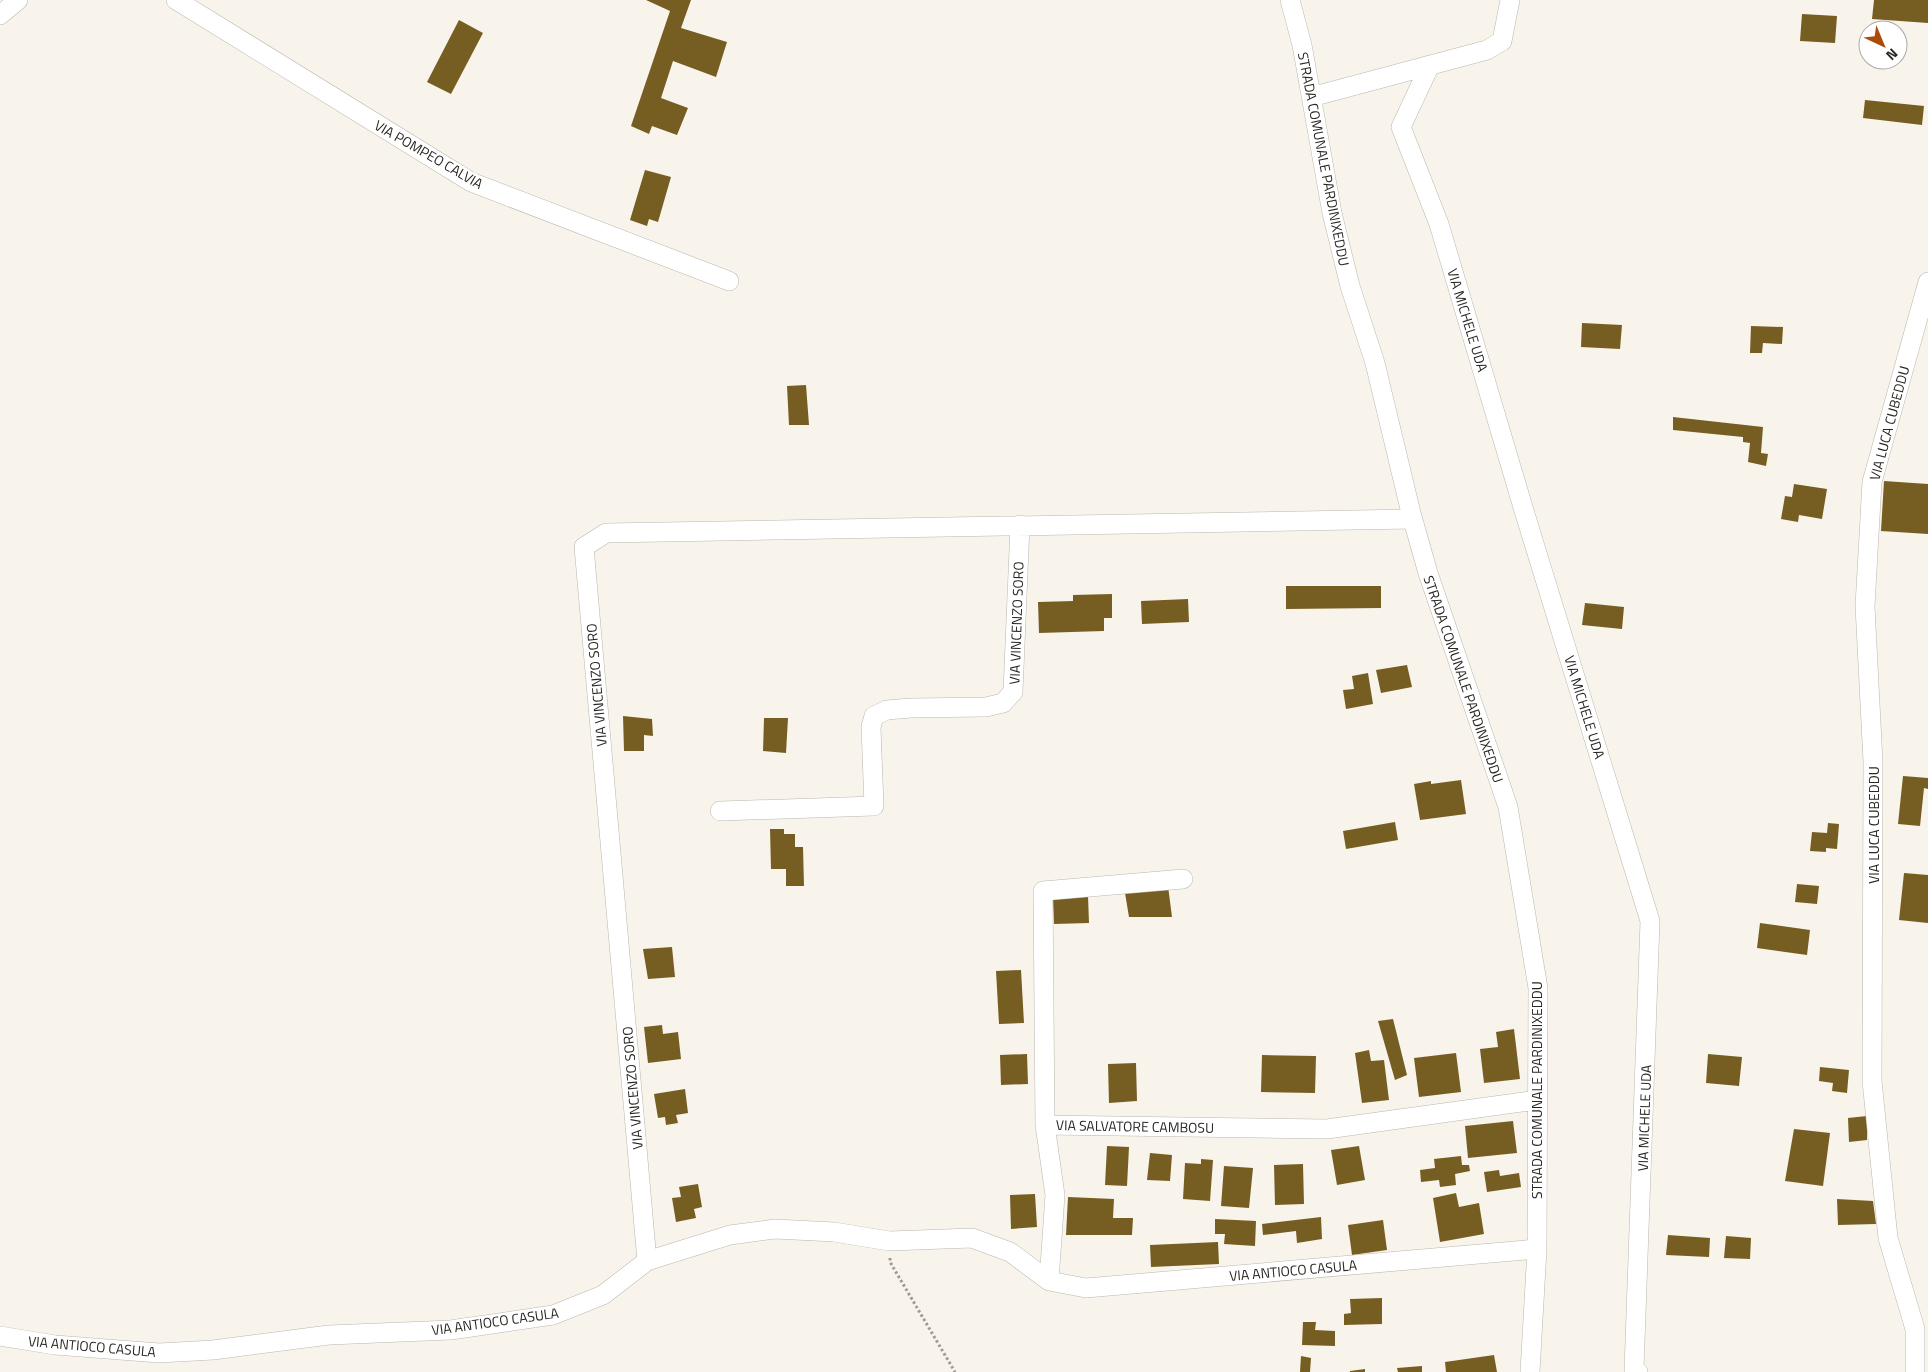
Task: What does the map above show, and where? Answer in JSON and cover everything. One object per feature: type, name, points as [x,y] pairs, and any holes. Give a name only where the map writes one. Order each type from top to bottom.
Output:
[{"type":"street","points":[[0,15],[18,0]]},
{"type":"street","name":"VIA POMPEO CALVIA","points":[[176,0],[471,182],[730,281]]},
{"type":"street","name":"STRADA COMUNALE PARDINIXEDDU","points":[[1290,0],[1302,46],[1332,213],[1350,286],[1375,364],[1412,518],[1428,573],[1508,807],[1538,988],[1537,1249],[1530,1372]]},
{"type":"street","points":[[1311,97],[1487,50],[1502,41],[1510,0]]},
{"type":"street","name":"VIA MICHELE UDA","points":[[1430,65],[1401,127],[1439,224],[1525,514],[1650,921],[1634,1370],[1638,1372]]},
{"type":"street","name":"VIA LUCA CUBEDDU","points":[[1915,1372],[1916,1329],[1888,1238],[1872,1080],[1872,762],[1865,606],[1872,482],[1928,282]]},
{"type":"street","name":"VIA VINCENZO SORO","points":[[647,1261],[584,546],[606,533],[1412,518]]},
{"type":"street","name":"VIA VINCENZO SORO","points":[[720,811],[874,806],[871,727],[874,716],[887,710],[986,707],[1003,703],[1013,692],[1020,525]]},
{"type":"street","name":"VIA SALVATORE CAMBOSU","points":[[1183,879],[1043,891],[1045,1125],[1327,1129],[1537,1100]]},
{"type":"street","points":[[1045,1125],[1054,1195],[1049,1281]]},
{"type":"street","name":"VIA ANTIOCO CASULA","points":[[0,1336],[55,1345],[159,1353],[213,1350],[329,1336],[451,1330],[553,1315],[603,1296],[647,1261],[730,1235],[775,1230],[834,1232],[889,1240],[972,1238],[1010,1252],[1049,1281],[1086,1288],[1537,1249]]},
{"type":"path","points":[[889,1240],[890,1262],[955,1372]]},
{"type":"building","points":[[646,0],[691,0],[681,28],[727,42],[716,77],[673,61],[661,98],[688,108],[677,135],[652,126],[649,134],[631,126],[670,11]]},
{"type":"building","points":[[1874,0],[1928,0],[1928,23],[1908,22],[1908,20],[1872,19]]},
{"type":"building","points":[[1802,14],[1837,16],[1835,43],[1800,41]]},
{"type":"building","points":[[459,20],[483,33],[451,94],[427,82]]},
{"type":"building","points":[[1865,100],[1924,106],[1922,125],[1863,118]]},
{"type":"building","points":[[645,170],[671,177],[658,222],[649,219],[647,226],[630,220]]},
{"type":"building","points":[[1582,323],[1622,325],[1620,349],[1581,347]]},
{"type":"building","points":[[1751,326],[1783,327],[1782,344],[1763,343],[1762,353],[1750,353]]},
{"type":"building","points":[[806,385],[809,425],[789,425],[787,386]]},
{"type":"building","points":[[1673,417],[1763,427],[1761,453],[1768,454],[1766,466],[1748,462],[1750,443],[1743,442],[1743,437],[1673,430]]},
{"type":"building","points":[[1884,481],[1928,484],[1928,534],[1881,531]]},
{"type":"building","points":[[1794,484],[1827,489],[1822,519],[1799,515],[1798,522],[1781,519],[1785,496],[1792,497]]},
{"type":"building","points":[[1286,586],[1381,586],[1381,608],[1286,609]]},
{"type":"building","points":[[1112,594],[1112,618],[1104,618],[1104,631],[1039,633],[1038,602],[1073,601],[1073,595]]},
{"type":"building","points":[[1188,599],[1189,622],[1142,624],[1141,601]]},
{"type":"building","points":[[1585,603],[1624,607],[1622,629],[1582,625]]},
{"type":"building","points":[[1407,665],[1412,687],[1381,693],[1376,670]]},
{"type":"building","points":[[1368,673],[1373,704],[1346,709],[1343,690],[1354,689],[1352,676]]},
{"type":"building","points":[[623,716],[652,719],[653,736],[644,735],[644,751],[624,751]]},
{"type":"building","points":[[764,718],[788,718],[786,753],[763,751]]},
{"type":"building","points":[[1903,776],[1928,778],[1928,789],[1924,788],[1920,826],[1898,824]]},
{"type":"building","points":[[1461,780],[1466,814],[1420,820],[1414,784],[1431,781],[1431,784]]},
{"type":"building","points":[[1395,822],[1398,840],[1346,849],[1343,831]]},
{"type":"building","points":[[1828,823],[1839,824],[1837,849],[1826,848],[1826,852],[1810,851],[1812,832],[1827,833]]},
{"type":"building","points":[[770,829],[784,829],[784,834],[795,834],[795,847],[803,847],[804,886],[786,886],[786,869],[771,869]]},
{"type":"building","points":[[1904,873],[1928,875],[1928,923],[1899,920]]},
{"type":"building","points":[[1797,884],[1819,886],[1817,904],[1795,902]]},
{"type":"building","points":[[1168,886],[1172,917],[1129,917],[1124,887]]},
{"type":"building","points":[[1088,896],[1089,923],[1054,924],[1053,897]]},
{"type":"building","points":[[1760,923],[1810,930],[1807,955],[1757,948]]},
{"type":"building","points":[[672,947],[675,977],[648,979],[643,949]]},
{"type":"building","points":[[1021,970],[1024,1023],[999,1024],[996,971]]},
{"type":"building","points":[[1393,1019],[1407,1075],[1395,1080],[1378,1021]]},
{"type":"building","points":[[662,1025],[663,1034],[678,1032],[681,1059],[648,1063],[644,1027]]},
{"type":"building","points":[[1514,1029],[1520,1079],[1484,1083],[1480,1049],[1498,1047],[1496,1032]]},
{"type":"building","points":[[1369,1050],[1371,1061],[1384,1060],[1389,1100],[1362,1103],[1355,1053]]},
{"type":"building","points":[[1456,1053],[1461,1092],[1419,1097],[1414,1058]]},
{"type":"building","points":[[1027,1054],[1028,1084],[1001,1085],[1000,1055]]},
{"type":"building","points":[[1708,1054],[1742,1057],[1739,1086],[1706,1083]]},
{"type":"building","points":[[1262,1055],[1316,1056],[1315,1093],[1261,1092]]},
{"type":"building","points":[[1136,1063],[1137,1101],[1109,1103],[1108,1064]]},
{"type":"building","points":[[1820,1067],[1849,1070],[1847,1093],[1832,1091],[1833,1083],[1819,1081]]},
{"type":"building","points":[[685,1089],[688,1113],[676,1115],[678,1123],[666,1125],[665,1117],[658,1118],[654,1094]]},
{"type":"building","points":[[1867,1116],[1867,1140],[1849,1142],[1848,1118]]},
{"type":"building","points":[[1513,1121],[1517,1153],[1468,1158],[1465,1126]]},
{"type":"building","points":[[1794,1129],[1830,1133],[1823,1186],[1785,1181]]},
{"type":"building","points":[[1107,1146],[1129,1147],[1127,1186],[1105,1185]]},
{"type":"building","points":[[1359,1146],[1365,1180],[1337,1185],[1331,1150]]},
{"type":"building","points":[[1150,1153],[1172,1155],[1170,1181],[1147,1180]]},
{"type":"building","points":[[1461,1156],[1462,1165],[1469,1165],[1470,1171],[1455,1174],[1456,1185],[1440,1187],[1439,1180],[1421,1182],[1420,1170],[1435,1168],[1434,1159]]},
{"type":"building","points":[[1201,1159],[1213,1160],[1210,1201],[1183,1199],[1185,1163],[1201,1164]]},
{"type":"building","points":[[1303,1164],[1304,1204],[1275,1205],[1274,1165]]},
{"type":"building","points":[[1224,1166],[1253,1168],[1249,1208],[1221,1206]]},
{"type":"building","points":[[1499,1170],[1500,1176],[1519,1173],[1521,1187],[1487,1192],[1484,1172]]},
{"type":"building","points":[[698,1184],[702,1207],[694,1209],[696,1218],[676,1222],[672,1198],[681,1197],[679,1187]]},
{"type":"building","points":[[1456,1193],[1459,1207],[1479,1203],[1484,1234],[1440,1242],[1433,1198]]},
{"type":"building","points":[[1035,1194],[1037,1227],[1011,1229],[1010,1195]]},
{"type":"building","points":[[1068,1197],[1114,1199],[1113,1218],[1133,1218],[1132,1235],[1066,1235]]},
{"type":"building","points":[[1837,1199],[1873,1201],[1876,1224],[1838,1225]]},
{"type":"building","points":[[1321,1217],[1322,1239],[1297,1243],[1296,1231],[1263,1235],[1262,1224]]},
{"type":"building","points":[[1215,1219],[1256,1221],[1255,1246],[1224,1244],[1225,1234],[1215,1234]]},
{"type":"building","points":[[1383,1220],[1387,1250],[1352,1255],[1348,1225]]},
{"type":"building","points":[[1668,1235],[1710,1238],[1709,1257],[1666,1255]]},
{"type":"building","points":[[1726,1236],[1751,1238],[1750,1259],[1724,1258]]},
{"type":"building","points":[[1218,1242],[1219,1264],[1151,1267],[1150,1245]]},
{"type":"building","points":[[1382,1298],[1382,1324],[1344,1325],[1344,1314],[1351,1313],[1350,1299]]},
{"type":"building","points":[[1303,1322],[1316,1322],[1315,1330],[1335,1331],[1335,1346],[1302,1345]]},
{"type":"building","points":[[1494,1355],[1497,1372],[1446,1372],[1445,1362]]},
{"type":"building","points":[[1301,1356],[1311,1358],[1310,1372],[1300,1372]]},
{"type":"building","points":[[1422,1366],[1422,1372],[1398,1372],[1397,1368]]},
{"type":"building","points":[[1365,1369],[1365,1372],[1350,1372],[1350,1371]]}]
